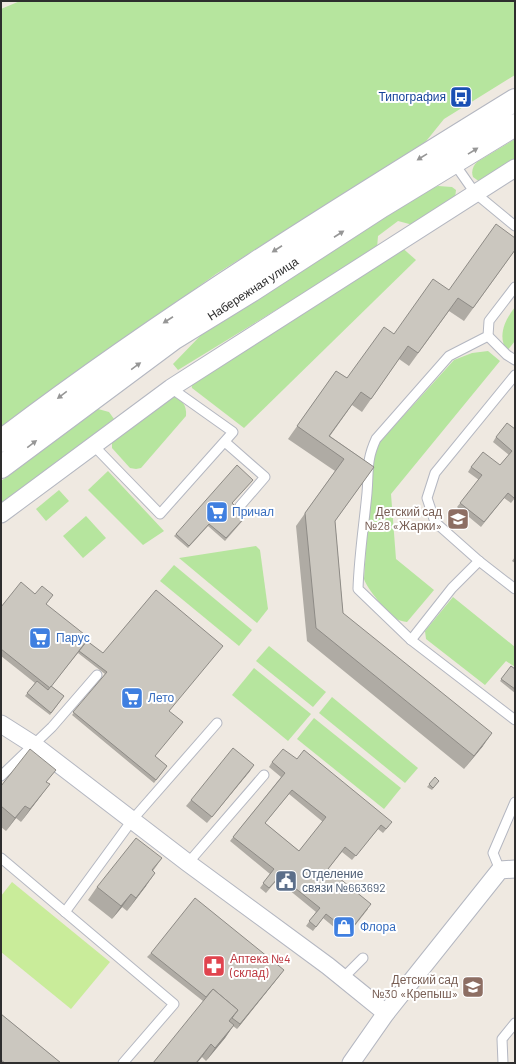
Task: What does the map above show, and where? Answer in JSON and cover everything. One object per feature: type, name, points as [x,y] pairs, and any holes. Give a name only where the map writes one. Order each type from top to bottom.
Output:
[{"type":"main road","name":"Набережная улица","points":[[1,467],[173,339],[251,291],[368,191],[515,100]]},
{"type":"main road","name":"Набережная улица","points":[[1,441],[76,385],[161,325],[307,242],[382,206],[515,125]]},
{"type":"street","points":[[1,514],[171,388],[515,168]]},
{"type":"street","points":[[1,724],[34,745],[133,819],[343,978],[386,1013]]},
{"type":"street","points":[[351,1063],[386,1013],[507,870]]},
{"type":"lane","points":[[454,163],[475,193],[515,226]]},
{"type":"lane","points":[[515,287],[489,321],[488,336],[507,355],[515,360]]},
{"type":"lane","points":[[488,336],[449,356],[376,439],[371,450],[368,467],[358,589],[411,640],[515,720]]},
{"type":"lane","points":[[515,375],[435,473],[427,498],[435,522],[479,561],[515,589]]},
{"type":"lane","points":[[94,446],[160,514],[234,432],[171,388]]},
{"type":"lane","points":[[225,442],[265,477],[240,506]]},
{"type":"lane","points":[[411,640],[452,588],[479,561]]},
{"type":"lane","points":[[1,776],[34,745],[97,676]]},
{"type":"lane","points":[[65,912],[133,819],[217,723]]},
{"type":"lane","points":[[188,862],[264,776]]},
{"type":"lane","points":[[507,870],[493,853],[515,802]]},
{"type":"lane","points":[[1,858],[174,1004],[123,1063]]},
{"type":"lane","points":[[343,978],[362,958]]},
{"type":"lane","points":[[503,1063],[502,1039],[515,1023]]},
{"type":"green space","points":[[20,1],[515,1],[515,75],[444,119],[423,145],[216,274],[1,428],[1,9]]},
{"type":"green space","points":[[515,139],[515,162],[480,182],[473,177],[472,173],[474,165],[477,162]]},
{"type":"green space","points":[[438,186],[452,187],[456,190],[455,198],[413,225],[398,221],[378,236],[377,248],[178,370],[173,364],[203,333],[427,191]]},
{"type":"green space","points":[[399,245],[416,260],[244,428],[192,388],[191,382]]},
{"type":"green space","points":[[515,307],[515,341],[507,351],[502,334],[505,323]]},
{"type":"green space","points":[[488,351],[500,361],[391,494],[396,559],[434,590],[407,622],[400,620],[391,615],[382,606],[364,579],[372,460],[378,444],[454,360],[472,353]]},
{"type":"green space","points":[[170,396],[181,400],[186,409],[186,416],[141,468],[130,468],[112,448],[112,442]]},
{"type":"green space","points":[[98,409],[109,412],[114,419],[1,507],[1,481]]},
{"type":"green space","points":[[108,471],[164,531],[143,545],[88,490]]},
{"type":"green space","points":[[59,490],[69,501],[46,521],[36,509]]},
{"type":"green space","points":[[86,516],[106,538],[83,558],[63,536]]},
{"type":"green space","points":[[256,546],[260,550],[268,609],[257,623],[179,558]]},
{"type":"green space","points":[[174,565],[252,630],[239,646],[160,581]]},
{"type":"green space","points":[[453,597],[515,647],[515,667],[506,661],[485,685],[426,639],[425,631]]},
{"type":"green space","points":[[269,646],[326,692],[313,707],[256,661]]},
{"type":"green space","points":[[254,668],[311,714],[288,741],[232,695]]},
{"type":"green space","points":[[332,697],[418,768],[405,783],[319,713]]},
{"type":"green space","points":[[314,718],[401,788],[384,809],[297,739]]},
{"type":"green space","points":[[12,882],[110,962],[71,1009],[1,952],[1,896]]},
{"type":"building","points":[[496,224],[515,238],[515,250],[473,308],[458,298],[418,353],[408,346],[371,399],[361,392],[329,436],[374,467],[335,521],[343,613],[492,733],[474,756],[316,628],[305,513],[344,459],[297,426],[336,371],[347,378],[384,327],[394,334],[433,279],[449,290]]},
{"type":"building","points":[[507,423],[515,429],[515,497],[514,498],[508,493],[484,522],[460,503],[482,475],[471,467],[483,452],[500,465],[512,451],[496,437]]},
{"type":"building","name":"Причал","points":[[237,465],[253,480],[232,503],[246,516],[226,538],[209,524],[189,546],[176,534]]},
{"type":"building","name":"Парус","points":[[21,582],[35,594],[42,586],[53,595],[46,604],[89,638],[50,688],[1,649],[1,607]]},
{"type":"building","name":"Лето","points":[[156,590],[223,646],[169,711],[183,722],[155,756],[167,766],[156,780],[73,712],[107,672],[79,651],[87,641],[103,653]]},
{"type":"building","points":[[511,666],[515,669],[515,689],[501,679]]},
{"type":"building","points":[[37,681],[48,690],[51,686],[64,696],[51,713],[27,693]]},
{"type":"building","points":[[233,748],[254,765],[212,817],[191,800]]},
{"type":"building","points":[[30,749],[56,770],[46,782],[50,784],[30,809],[25,806],[15,818],[1,806],[1,786]]},
{"type":"building","points":[[283,749],[297,759],[304,750],[392,822],[386,829],[381,825],[356,856],[345,847],[328,869],[371,904],[349,932],[326,914],[316,927],[309,921],[320,908],[280,876],[269,888],[263,883],[274,869],[233,837],[285,773],[272,762]],"holes":[[[292,790],[326,817],[299,851],[265,823]]]},
{"type":"building","points":[[435,777],[439,781],[433,788],[429,784]]},
{"type":"building","points":[[136,838],[162,858],[152,870],[155,873],[136,898],[131,894],[121,906],[97,887]]},
{"type":"building","name":"Аптека №4 (склад)","points":[[195,898],[284,970],[240,1024],[232,1018],[238,1010],[213,989],[206,997],[151,953]]},
{"type":"building","points":[[213,989],[238,1010],[229,1021],[234,1025],[215,1048],[211,1044],[196,1063],[153,1063]]},
{"type":"building","points":[[1,1014],[61,1063],[5,1063],[1,1060]]},
{"type":"place","name":"Типография","points":[[461,97]]},
{"type":"place","name":"Причал","points":[[217,512]]},
{"type":"place","name":"Детский сад №28 «Жарки»","points":[[458,519]]},
{"type":"place","name":"Парус","points":[[40,638]]},
{"type":"place","name":"Лето","points":[[132,698]]},
{"type":"place","name":"Отделение связи №663692","points":[[286,881]]},
{"type":"place","name":"Флора","points":[[344,927]]},
{"type":"place","name":"Аптека №4 (склад)","points":[[214,966]]},
{"type":"place","name":"Детский сад №30 «Крепыш»","points":[[473,987]]}]
